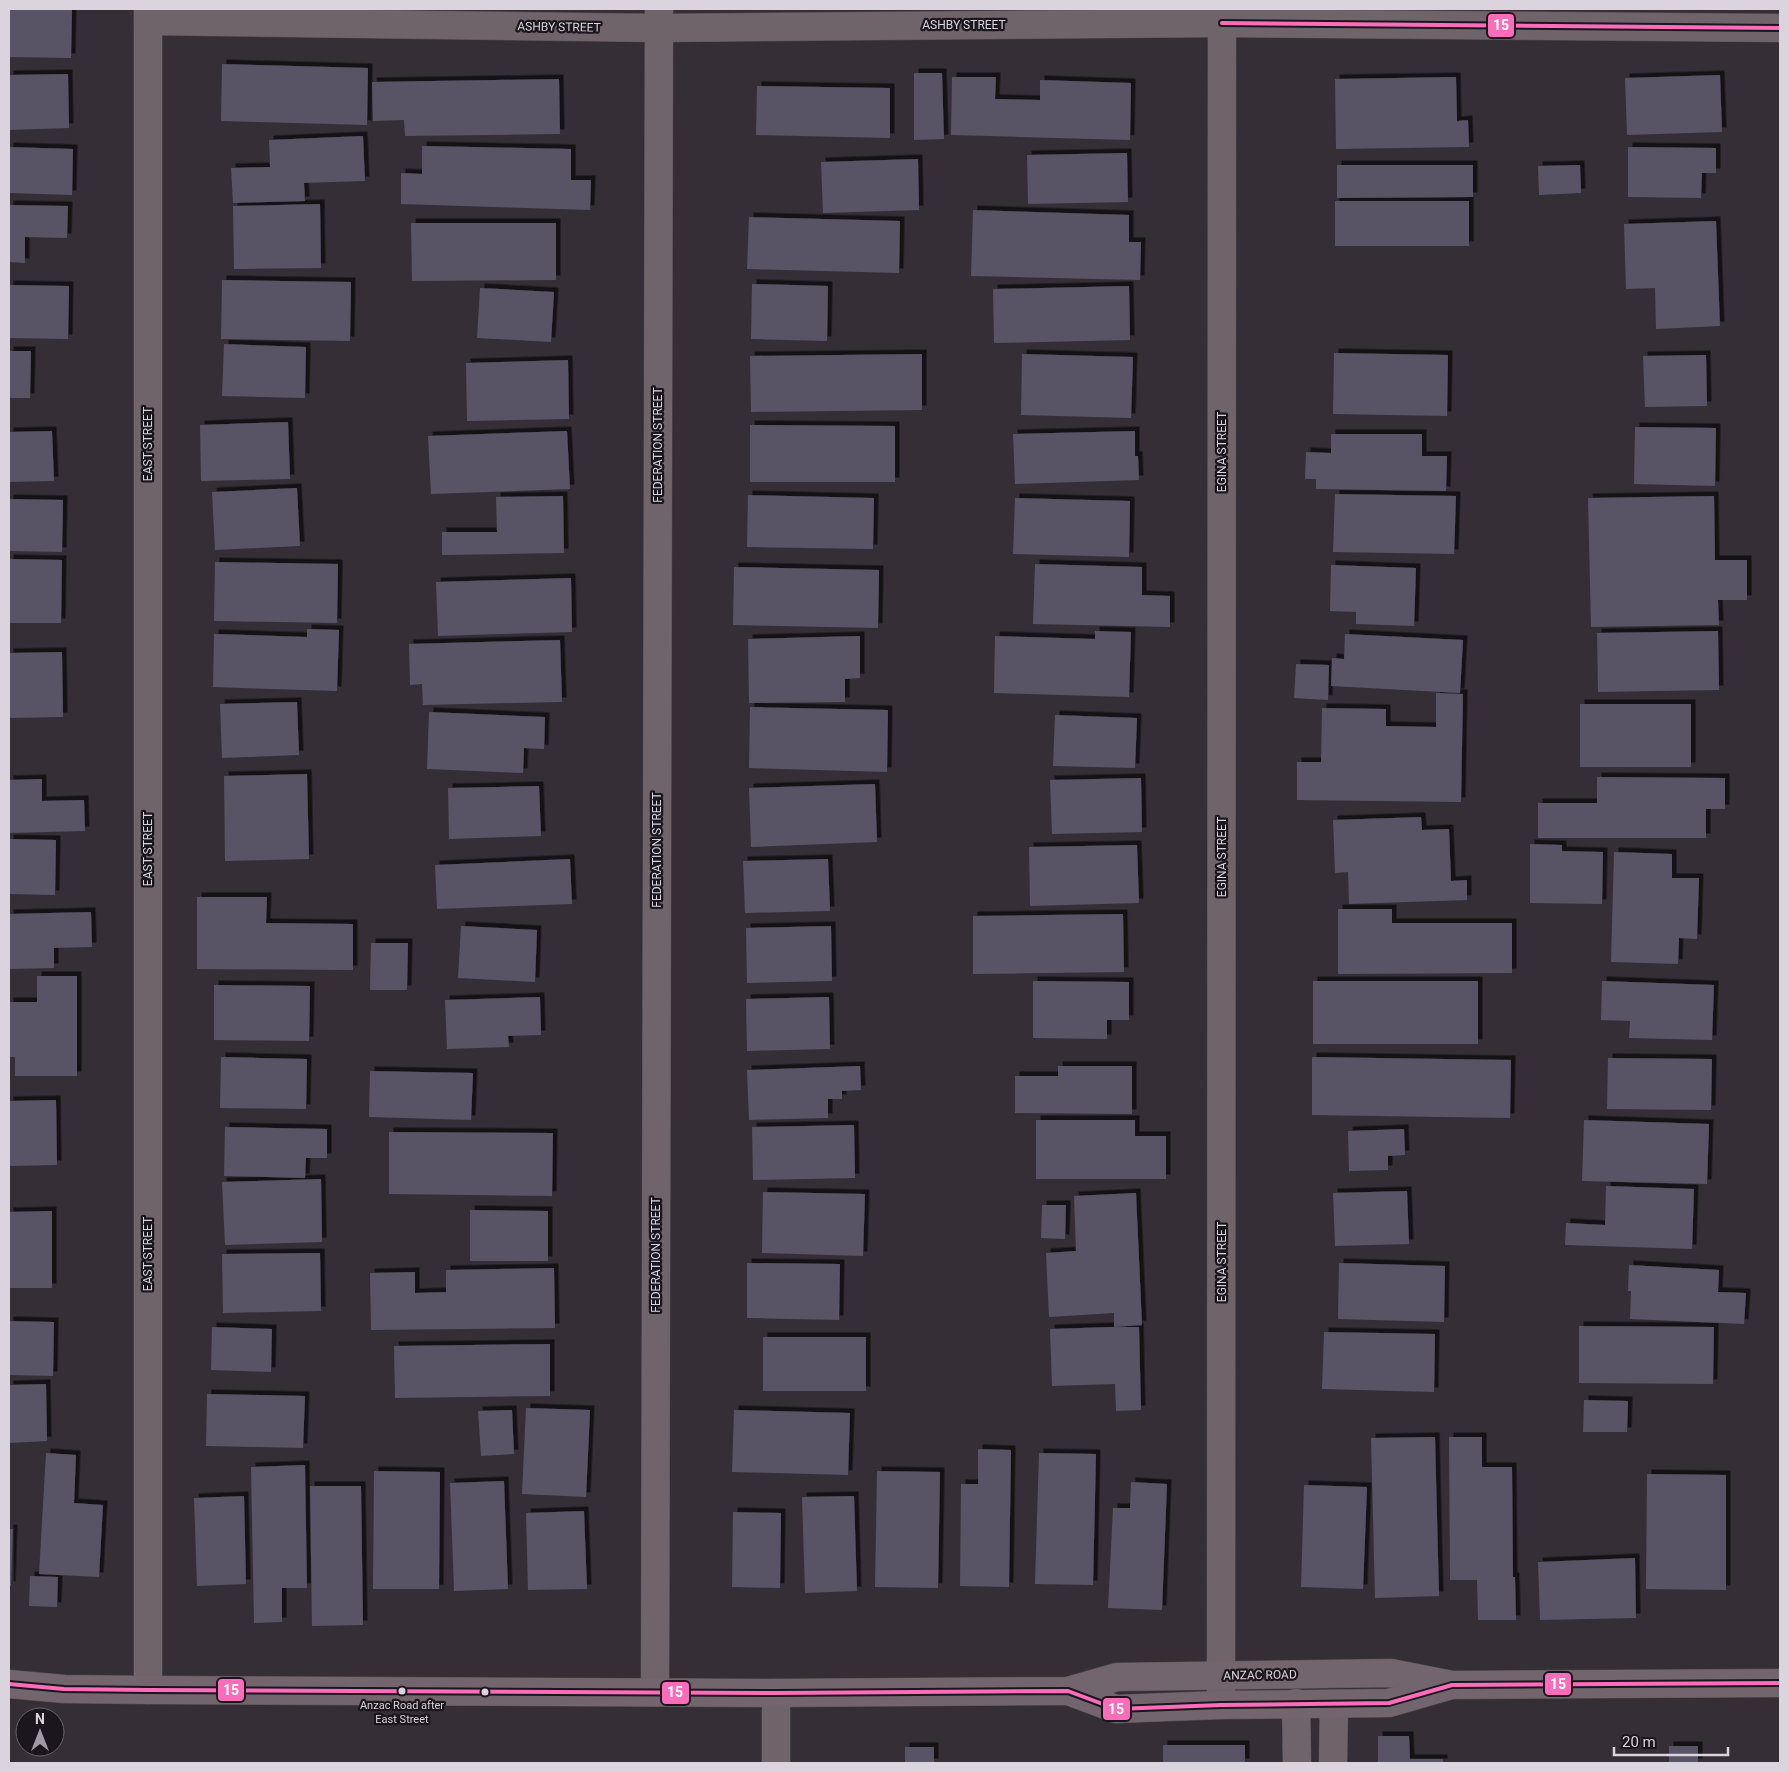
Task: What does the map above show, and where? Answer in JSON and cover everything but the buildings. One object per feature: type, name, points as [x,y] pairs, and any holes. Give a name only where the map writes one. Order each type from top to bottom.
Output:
[{"type":"main road","name":"ANZAC ROAD","points":[[9,1684],[64,1689],[148,1690],[776,1693],[1068,1691],[1117,1677],[1391,1673],[1452,1685],[1780,1683]]},
{"type":"main road","name":"ANZAC ROAD","points":[[1068,1691],[1116,1709],[1221,1705],[1389,1704],[1452,1685]]},
{"type":"street","name":"ASHBY STREET","points":[[148,15],[659,18],[1222,16],[1780,28]]},
{"type":"street","name":"EAST STREET","points":[[148,15],[148,1690]]},
{"type":"street","name":"EGINA STREET","points":[[1221,1705],[1222,16]]},
{"type":"street","name":"FEDERATION STREET","points":[[655,1692],[659,18]]},
{"type":"street","points":[[776,1693],[776,1763]]},
{"type":"street","points":[[1296,1704],[1297,1763]]},
{"type":"street","points":[[1333,1763],[1334,1704]]},
{"type":"transit line","name":"15","points":[[1222,23],[1780,28]]},
{"type":"transit line","name":"15","points":[[9,1684],[64,1689],[148,1690],[776,1693],[1068,1691],[1116,1709],[1221,1705],[1389,1703],[1452,1685],[1780,1683]]},
{"type":"place","name":"Anzac Road after East Street","points":[[402,1691]]}]
